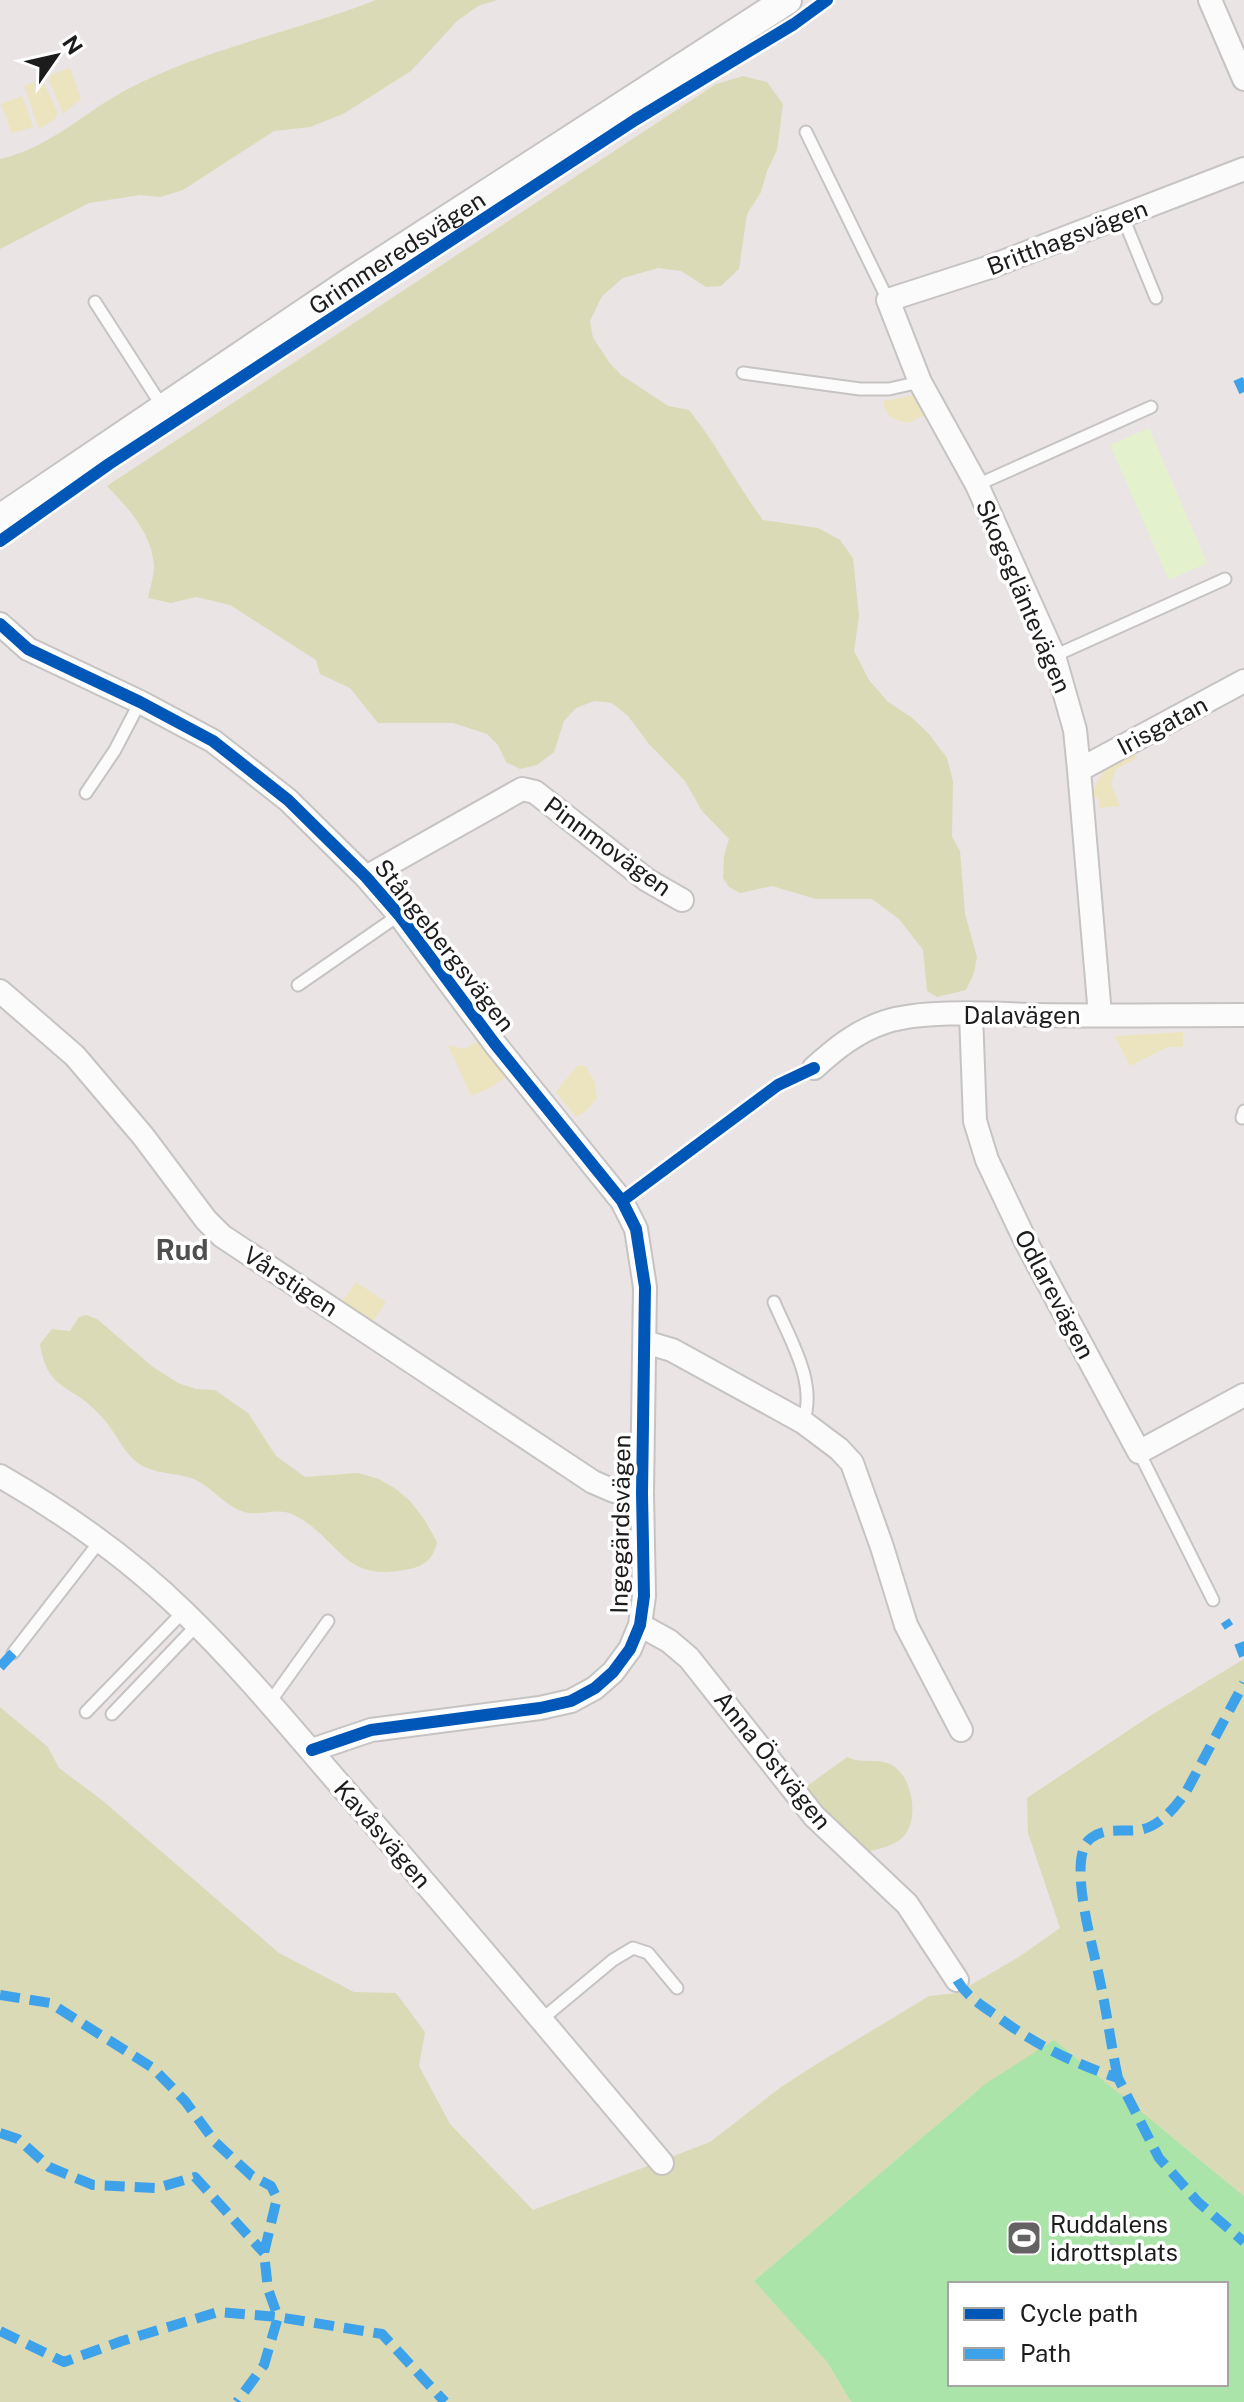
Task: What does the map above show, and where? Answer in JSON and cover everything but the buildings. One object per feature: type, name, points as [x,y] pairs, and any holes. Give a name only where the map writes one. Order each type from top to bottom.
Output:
[{"type":"street","name":"Grimmeredsvägen","points":[[3,510],[787,0]]},
{"type":"street","points":[[1210,0],[1244,79]]},
{"type":"street","name":"Britthagsvägen","points":[[888,300],[987,268],[1244,169]]},
{"type":"street","name":"Skogsgläntevägen","points":[[888,300],[920,382],[977,485],[1054,656],[1075,730],[1100,1015]]},
{"type":"street","name":"Stångebergsvägen","points":[[0,624],[28,649],[140,702],[213,741],[288,800],[366,877],[399,915],[495,1044],[622,1201]]},
{"type":"street","name":"Irisgatan","points":[[1079,770],[1244,681]]},
{"type":"street","name":"Pinnmovägen","points":[[366,877],[510,794],[528,789],[647,880],[682,900]]},
{"type":"street","name":"Vårstigen","points":[[0,991],[75,1056],[222,1236],[593,1482],[614,1491],[642,1493]]},
{"type":"street","name":"Dalavägen","points":[[814,1068],[841,1044],[888,1021],[971,1014],[1244,1015]]},
{"type":"street","name":"Odlarevägen","points":[[971,1014],[975,1121],[987,1160],[1026,1242],[1139,1452]]},
{"type":"street","name":"Ingegärdsvägen","points":[[312,1750],[371,1730],[540,1708],[571,1701],[595,1688],[613,1672],[630,1649],[640,1625],[644,1596],[642,1493],[645,1342],[642,1259],[636,1229],[622,1201]]},
{"type":"street","points":[[645,1342],[672,1350],[803,1422],[852,1463],[874,1521],[906,1625],[961,1730]]},
{"type":"street","points":[[1139,1452],[1244,1395]]},
{"type":"street","name":"Kavåsvägen","points":[[0,1476],[100,1541],[190,1618],[312,1750],[662,2163]]},
{"type":"street","name":"Anna Östvägen","points":[[640,1625],[669,1641],[689,1658],[814,1816],[907,1904],[957,1980]]},
{"type":"lane","name":"Skogsgläntevägen","points":[[806,132],[888,300]]},
{"type":"lane","points":[[1122,215],[1156,298]]},
{"type":"lane","points":[[95,302],[163,407]]},
{"type":"lane","points":[[743,373],[860,389],[889,389],[920,382]]},
{"type":"lane","points":[[977,485],[1151,407]]},
{"type":"lane","points":[[1054,656],[1225,579]]},
{"type":"lane","points":[[86,793],[115,750],[140,702]]},
{"type":"lane","points":[[298,985],[399,915]]},
{"type":"lane","points":[[774,1302],[808,1389],[809,1407],[803,1422]]},
{"type":"lane","points":[[1139,1452],[1213,1600]]},
{"type":"lane","points":[[13,1653],[100,1541]]},
{"type":"lane","points":[[86,1712],[190,1618]]},
{"type":"lane","points":[[112,1714],[190,1618]]},
{"type":"lane","points":[[270,1702],[328,1621]]},
{"type":"lane","points":[[542,2019],[613,1960],[633,1948],[648,1953],[677,1988]]},
{"type":"shaded area","points":[[70,68],[81,99],[63,114],[49,80],[51,75]]},
{"type":"shaded area","points":[[42,79],[58,113],[54,120],[39,129],[24,86]]},
{"type":"shaded area","points":[[22,96],[33,127],[12,133],[1,104]]},
{"type":"shaded area","points":[[915,395],[929,413],[908,423],[888,414],[884,401]]},
{"type":"shaded area","points":[[1133,751],[1137,758],[1116,769],[1111,784],[1120,806],[1100,808],[1098,798],[1090,795],[1106,767]]},
{"type":"shaded area","points":[[1183,1032],[1183,1047],[1168,1047],[1130,1066],[1115,1036]]},
{"type":"shaded area","points":[[480,1039],[507,1076],[471,1096],[448,1045],[465,1049]]},
{"type":"shaded area","points":[[578,1065],[586,1066],[595,1083],[597,1098],[576,1117],[556,1092]]},
{"type":"shaded area","points":[[356,1282],[386,1302],[371,1324],[341,1303]]},
{"type":"green space","points":[[376,0],[497,0],[478,6],[457,21],[411,71],[343,114],[310,127],[274,131],[183,190],[160,197],[140,195],[89,203],[0,249],[0,159],[35,147],[128,89],[188,62]]},
{"type":"green space","points":[[743,76],[767,82],[783,104],[777,150],[761,192],[747,214],[739,269],[721,286],[706,287],[681,271],[658,268],[623,278],[602,296],[590,321],[593,338],[621,375],[668,406],[689,410],[763,520],[818,528],[840,540],[853,558],[859,616],[854,651],[869,680],[888,702],[929,734],[947,758],[953,781],[952,837],[960,851],[965,914],[977,957],[966,990],[937,997],[927,991],[923,950],[899,919],[872,899],[816,899],[772,886],[740,893],[729,887],[723,878],[729,839],[702,811],[685,781],[649,744],[628,716],[612,703],[594,701],[576,708],[564,721],[554,752],[537,765],[520,769],[506,762],[498,745],[487,734],[453,723],[378,723],[350,688],[320,674],[316,660],[230,605],[196,597],[171,603],[148,598],[154,566],[149,543],[131,512],[107,486],[716,84]]},
{"type":"green space","points":[[1149,428],[1207,563],[1169,580],[1110,445]]},
{"type":"green space","points":[[86,1315],[97,1319],[153,1367],[178,1383],[196,1389],[215,1390],[248,1413],[276,1456],[305,1477],[358,1473],[379,1479],[396,1489],[424,1519],[437,1542],[431,1557],[424,1564],[409,1569],[387,1572],[370,1570],[344,1557],[310,1525],[294,1515],[241,1511],[196,1480],[140,1464],[128,1454],[90,1405],[55,1379],[43,1360],[40,1344],[52,1329],[70,1331],[79,1317]]},
{"type":"green space","points":[[1244,1659],[1244,2196],[1159,2126],[985,2084],[754,2281],[827,2362],[851,2402],[0,2402],[0,1707],[48,1747],[59,1768],[103,1801],[279,1953],[354,1992],[396,1993],[425,2032],[419,2066],[450,2124],[533,2210],[710,2142],[781,2087],[820,2062],[929,1996],[957,1993],[1019,1957],[1060,1928],[1028,1833],[1027,1798],[1150,1716]]},
{"type":"green space","points":[[847,1757],[890,1764],[904,1777],[911,1797],[912,1819],[904,1836],[897,1842],[870,1851],[847,1838],[806,1787]]},
{"type":"green space","name":"Ruddalens idrottsplats","points":[[1054,2040],[1244,2196],[1244,2402],[851,2402],[827,2362],[754,2281],[985,2084]]},
{"type":"marked path","points":[[1238,379],[1244,392]]},
{"type":"marked path","points":[[1225,1621],[1229,1627]]},
{"type":"marked path","points":[[1239,1643],[1244,1656]]},
{"type":"marked path","points":[[0,1667],[13,1653]]},
{"type":"marked path","points":[[1118,2078],[1084,1906],[1081,1884],[1084,1848],[1097,1835],[1108,1831],[1146,1828],[1172,1810],[1186,1792],[1244,1683]]},
{"type":"marked path","points":[[957,1980],[973,1999],[1023,2034],[1069,2059],[1118,2078],[1159,2158],[1198,2202],[1244,2242]]},
{"type":"marked path","points":[[0,1995],[50,2003],[153,2068],[185,2101],[215,2142],[252,2176],[271,2186],[277,2198],[264,2253],[268,2289],[278,2317],[264,2365],[237,2402]]},
{"type":"marked path","points":[[0,2133],[18,2139],[49,2167],[93,2185],[157,2188],[195,2177],[264,2253]]},
{"type":"marked path","points":[[0,2331],[64,2362],[218,2312],[278,2317],[382,2334],[445,2402]]},
{"type":"cycle path","points":[[0,541],[109,464],[635,120],[794,24],[827,0]]},
{"type":"cycle path","points":[[0,624],[28,649],[140,702],[213,741],[288,800],[366,877],[399,915],[495,1044],[622,1201],[636,1229],[645,1287],[644,1596],[640,1625],[630,1649],[613,1672],[595,1688],[571,1701],[540,1708],[371,1730],[312,1750]]},
{"type":"cycle path","points":[[622,1201],[778,1085],[814,1068]]},
{"type":"place","name":"Ruddalens idrottsplats","points":[[1024,2238]]},
{"type":"district","name":"Rud","points":[[182,1249]]}]
